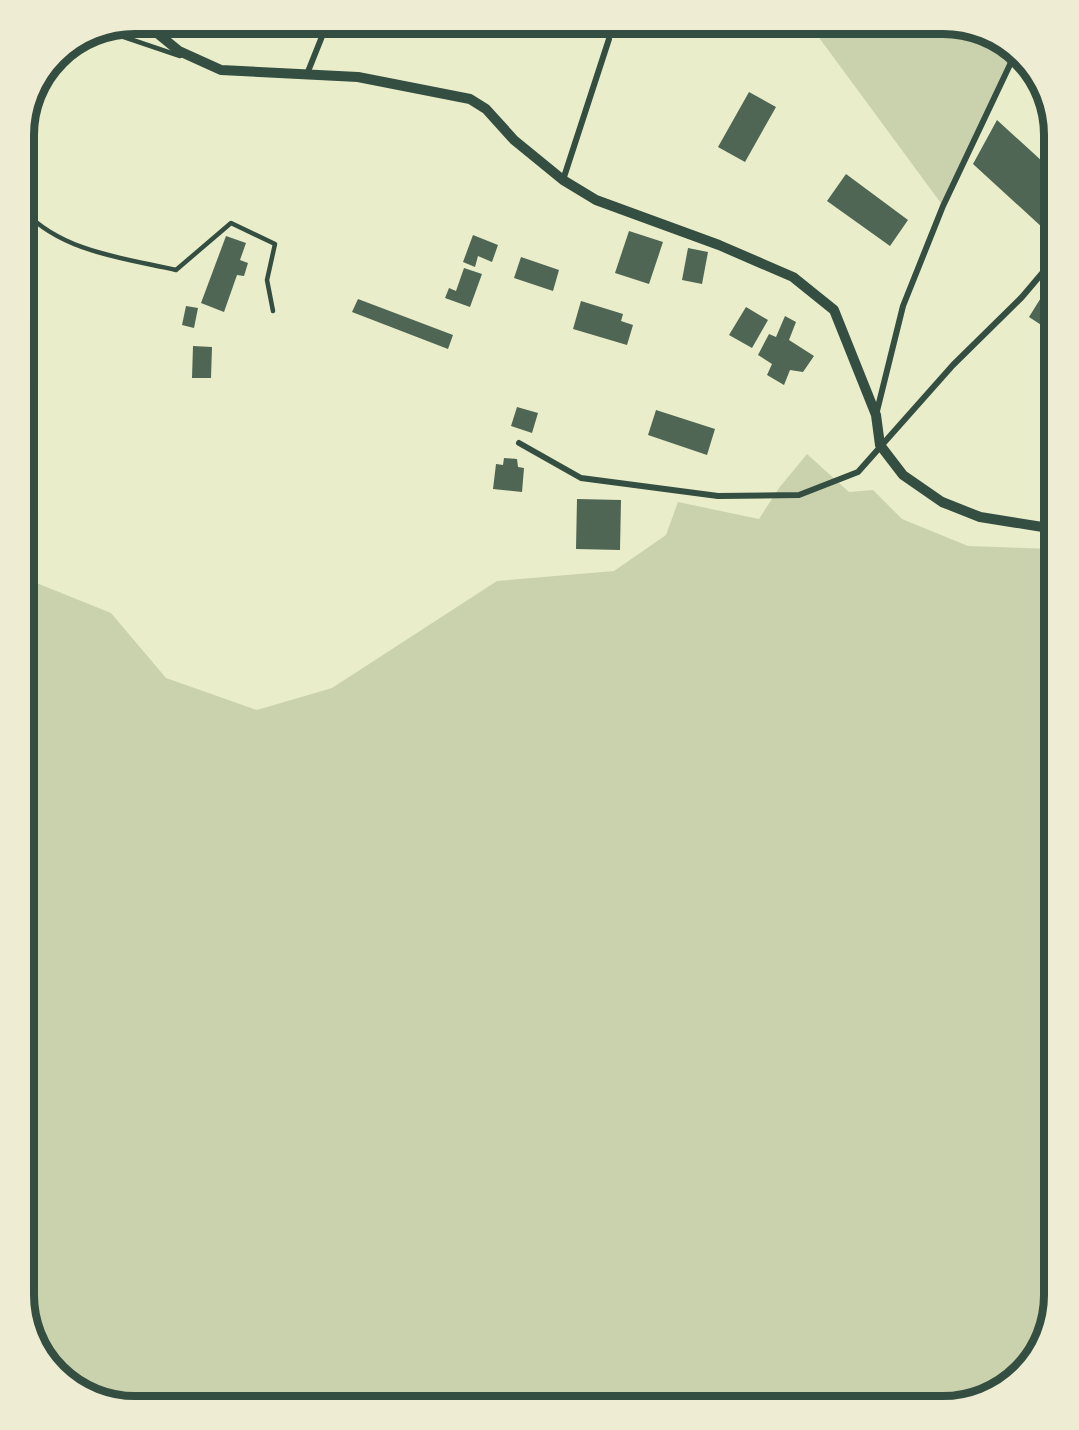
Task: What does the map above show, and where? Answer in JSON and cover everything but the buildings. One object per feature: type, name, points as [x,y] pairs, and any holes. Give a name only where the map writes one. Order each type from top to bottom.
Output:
[{"type":"street","points":[[158,34],[179,51],[221,70],[358,77],[470,99],[486,109],[514,140],[563,180],[596,200],[719,245],[793,277],[834,310],[876,415],[880,445],[903,475],[942,502],[980,517],[1044,527]]},
{"type":"street","points":[[307,74],[323,34]]},
{"type":"street","points":[[563,180],[609,39]]},
{"type":"street","points":[[876,415],[903,306],[943,206],[1011,61]]},
{"type":"street","points":[[519,443],[581,478],[718,496],[799,495],[858,472],[953,365],[1022,297],[1044,271]]},
{"type":"lane","points":[[119,36],[171,54],[197,59]]},
{"type":"lane","points":[[35,223],[86,250],[176,270],[231,223],[275,244],[267,280],[273,311]]},
{"type":"green space","points":[[817,35],[950,35],[982,42],[1011,61],[943,206]]},
{"type":"green space","points":[[807,454],[849,492],[873,490],[902,519],[968,546],[1044,549],[1044,1308],[1037,1333],[1019,1361],[1000,1378],[982,1388],[944,1396],[136,1396],[103,1390],[79,1378],[60,1361],[45,1339],[38,1321],[34,1294],[35,582],[111,613],[166,678],[257,710],[332,688],[497,581],[614,571],[666,535],[678,502],[759,519],[779,488]]}]
